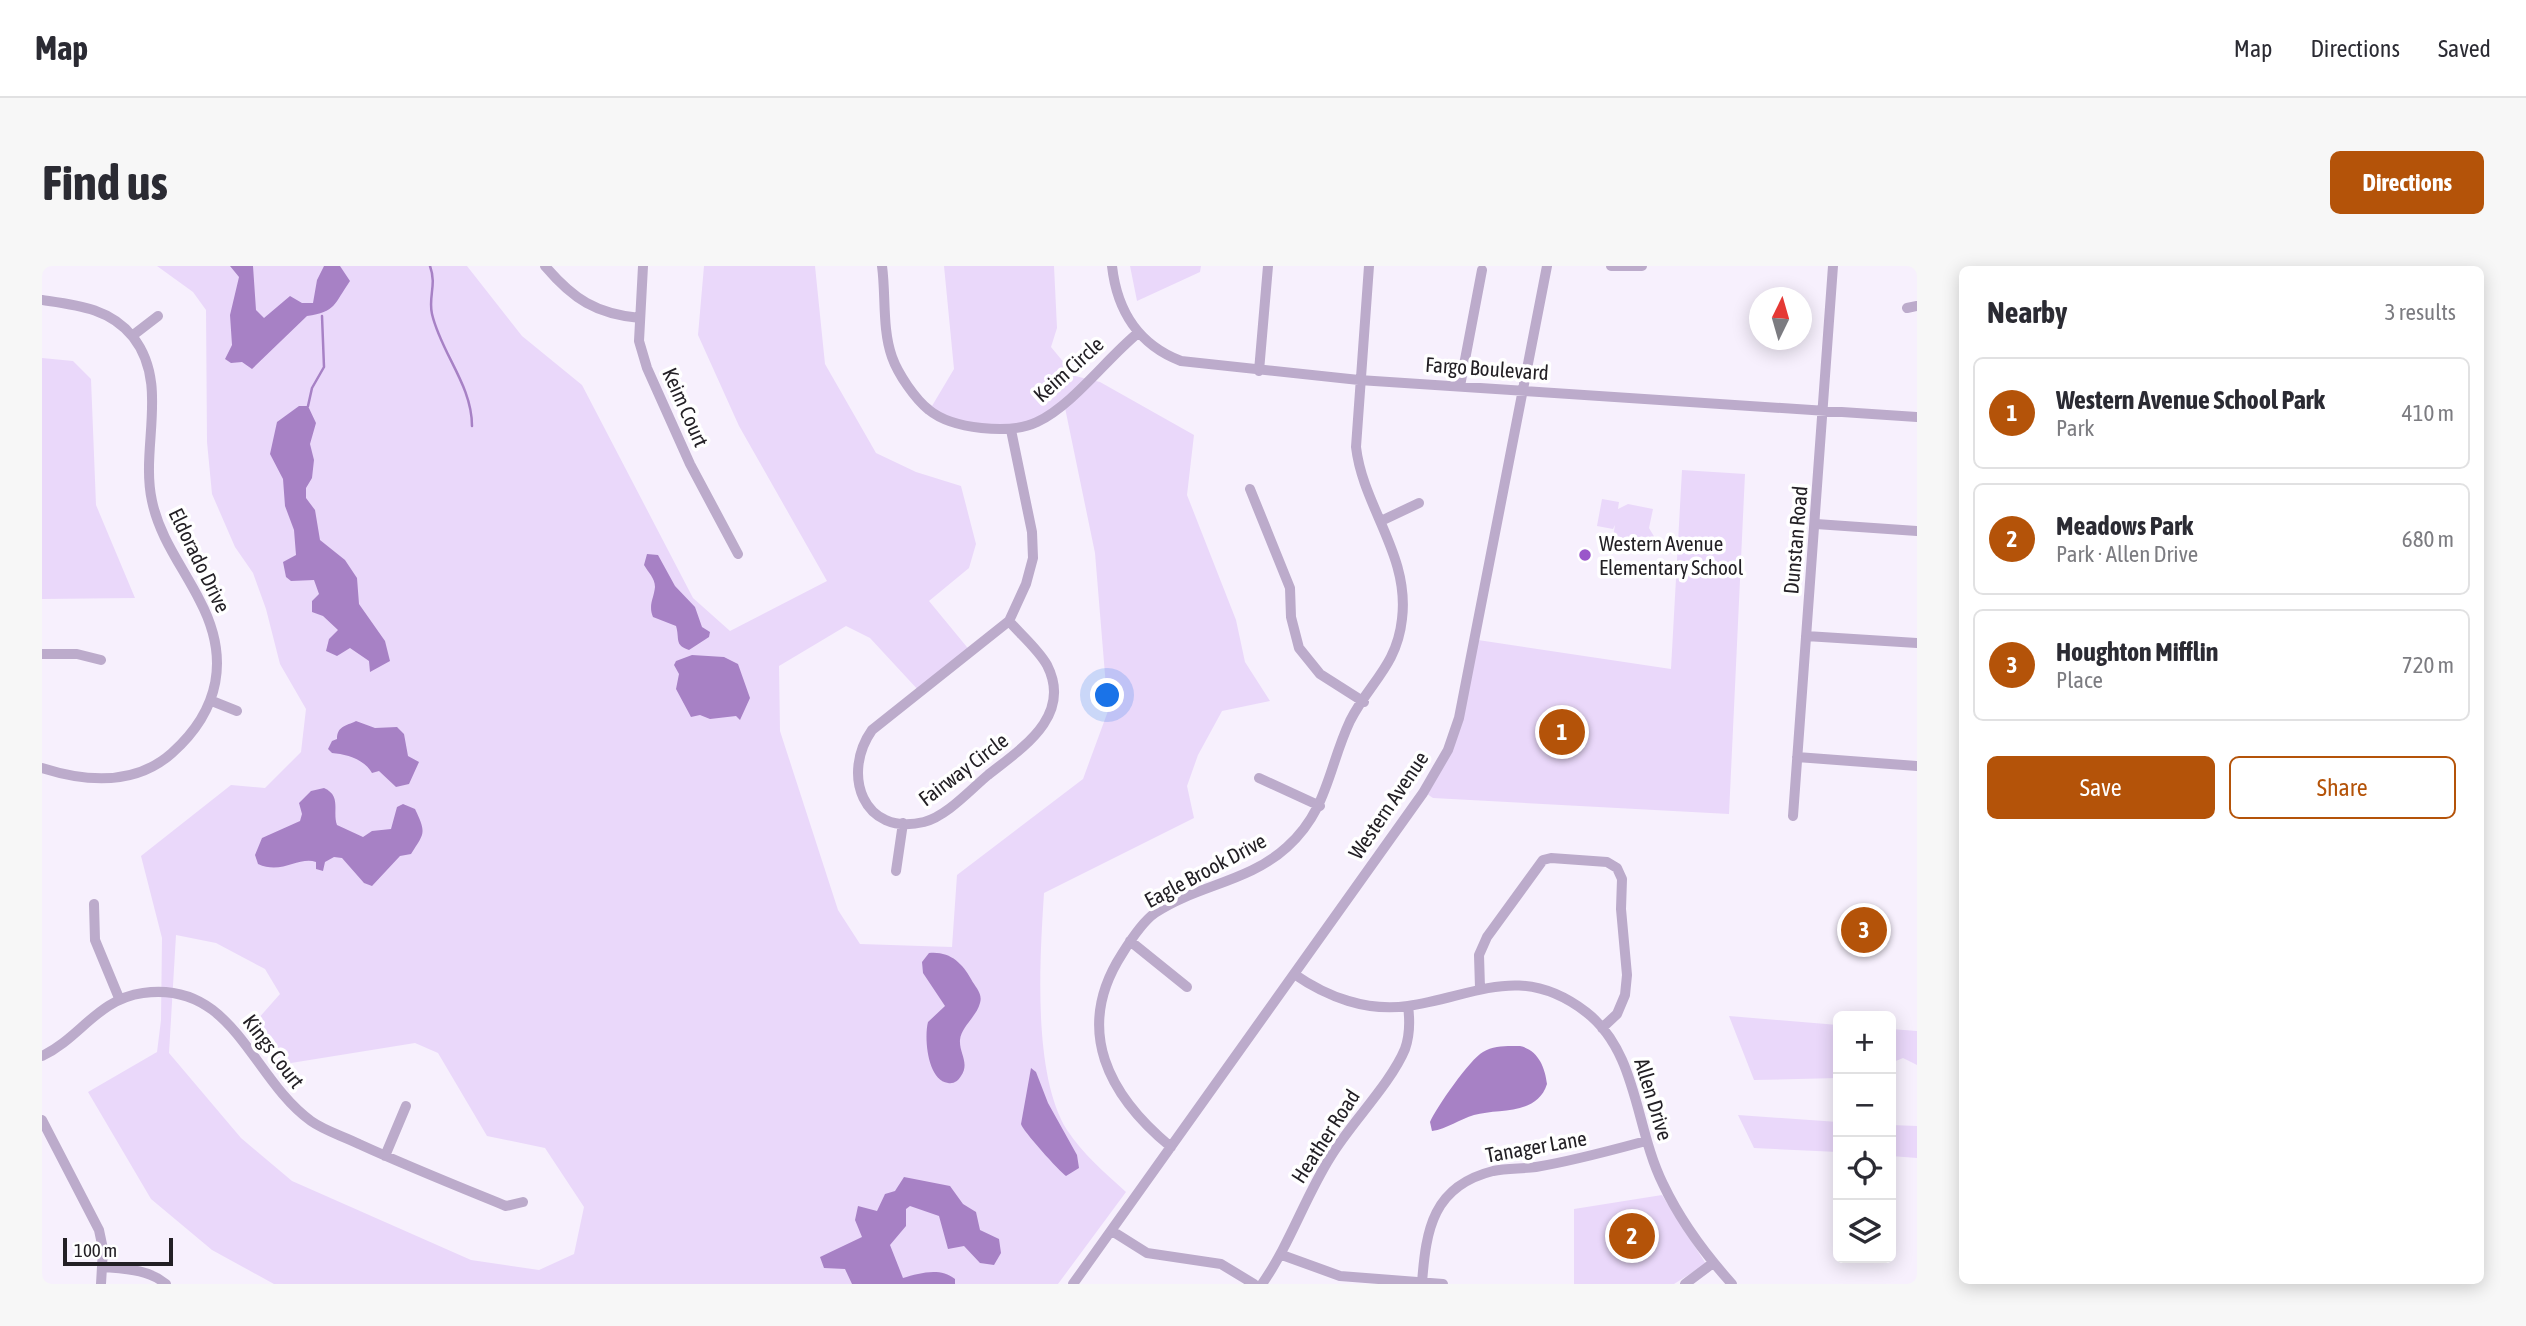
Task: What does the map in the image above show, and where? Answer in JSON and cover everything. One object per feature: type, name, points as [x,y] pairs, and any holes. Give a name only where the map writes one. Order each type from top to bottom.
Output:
[{"type":"street","points":[[545,266],[561,284],[587,304],[613,316],[639,318]]},
{"type":"street","name":"Keim Court","points":[[643,266],[639,341],[648,368],[691,464],[737,554]]},
{"type":"street","name":"Keim Circle","points":[[882,266],[891,356],[929,411],[975,428],[1011,430],[1037,422],[1059,407],[1138,334]]},
{"type":"street","name":"Fargo Boulevard","points":[[1112,266],[1119,303],[1138,334],[1160,353],[1181,361],[1359,380],[1917,417]]},
{"type":"street","points":[[1259,371],[1268,266]]},
{"type":"street","name":"Eagle Brook Drive","points":[[1171,1147],[1140,1121],[1117,1089],[1102,1052],[1100,1010],[1110,972],[1130,941],[1154,914],[1248,874],[1271,860],[1301,832],[1320,806],[1344,736],[1392,660],[1403,618],[1400,578],[1393,547],[1359,475],[1356,447],[1369,266]]},
{"type":"street","name":"Western Avenue","points":[[1073,1284],[1423,793],[1448,750],[1459,718],[1547,266]]},
{"type":"street","points":[[1611,266],[1642,266]]},
{"type":"street","name":"Dunstan Road","points":[[1793,816],[1833,266]]},
{"type":"street","points":[[1460,386],[1482,270]]},
{"type":"street","name":"Eldorado Drive","points":[[42,300],[85,307],[107,315],[132,336],[150,367],[153,387],[148,466],[153,505],[165,542],[201,602],[214,634],[217,668],[212,701],[189,738],[167,757],[137,773],[106,780],[73,778],[42,768]]},
{"type":"street","points":[[132,336],[158,316]]},
{"type":"street","name":"Fairway Circle","points":[[1009,621],[1046,664],[1053,685],[1052,711],[1040,733],[946,810],[925,822],[903,823],[878,817],[861,795],[856,770],[861,746],[872,730],[1009,621],[1026,584],[1033,558],[1032,532],[1011,430]]},
{"type":"street","points":[[1250,489],[1280,557],[1290,588],[1291,617],[1299,648],[1320,674],[1364,702]]},
{"type":"street","points":[[1381,521],[1419,503]]},
{"type":"street","points":[[1816,524],[1917,531]]},
{"type":"street","points":[[1806,636],[1917,643]]},
{"type":"street","points":[[42,654],[76,654],[101,660]]},
{"type":"street","points":[[212,701],[237,711]]},
{"type":"street","points":[[1797,757],[1917,766]]},
{"type":"street","points":[[1259,778],[1320,806]]},
{"type":"street","points":[[896,871],[903,823]]},
{"type":"street","points":[[1480,988],[1479,955],[1483,946],[1543,860],[1551,858],[1607,862],[1617,868],[1622,879],[1621,909],[1627,975],[1625,995],[1617,1014],[1602,1028]]},
{"type":"street","points":[[94,904],[95,940],[119,998]]},
{"type":"street","points":[[1130,941],[1187,987]]},
{"type":"street","name":"Allen Drive","points":[[1294,974],[1347,1002],[1377,1007],[1408,1006],[1503,985],[1531,987],[1562,997],[1586,1012],[1602,1028],[1621,1057],[1662,1184],[1686,1226],[1732,1284]]},
{"type":"street","name":"Kings Court","points":[[42,1056],[61,1047],[101,1009],[119,998],[169,992],[201,1001],[224,1017],[286,1100],[313,1123],[506,1206],[523,1202]]},
{"type":"street","name":"Heather Road","points":[[1262,1284],[1282,1255],[1311,1188],[1400,1058],[1410,1028],[1408,1006]]},
{"type":"street","points":[[385,1156],[406,1106]]},
{"type":"street","points":[[42,1120],[99,1230],[102,1284]]},
{"type":"street","name":"Tanager Lane","points":[[1422,1283],[1426,1242],[1433,1216],[1458,1186],[1494,1171],[1583,1158],[1646,1141]]},
{"type":"street","points":[[1112,1231],[1147,1253],[1222,1264],[1254,1284]]},
{"type":"street","points":[[1282,1255],[1340,1276],[1443,1284]]},
{"type":"street","points":[[1685,1284],[1713,1263]]},
{"type":"street","points":[[102,1267],[132,1269],[166,1284]]},
{"type":"shaded area","points":[[157,266],[467,266],[522,336],[582,385],[693,598],[730,631],[827,581],[739,426],[698,335],[704,266],[815,266],[825,364],[876,453],[916,472],[961,486],[976,544],[969,568],[929,601],[971,652],[920,692],[870,638],[846,626],[779,666],[780,731],[838,910],[860,944],[952,947],[957,875],[1083,779],[1108,711],[1095,553],[1064,403],[1037,422],[975,428],[929,411],[954,369],[944,266],[1054,266],[1057,328],[1051,347],[1075,376],[1100,382],[1194,435],[1187,495],[1236,620],[1245,662],[1270,701],[1222,711],[1198,755],[1187,786],[1194,818],[1044,893],[1040,981],[1043,1047],[1048,1078],[1056,1106],[1073,1139],[1126,1192],[1058,1284],[274,1284],[212,1250],[151,1199],[88,1092],[157,1052],[161,1020],[162,938],[141,856],[231,785],[265,788],[301,752],[306,709],[280,664],[266,609],[253,573],[235,547],[212,494],[207,442],[206,310],[193,292]],"holes":[[[176,935],[216,943],[265,969],[280,994],[249,1029],[280,1075],[291,1063],[415,1043],[438,1053],[487,1136],[545,1148],[584,1207],[574,1254],[539,1270],[471,1260],[292,1181],[241,1138],[169,1053]]]},
{"type":"shaded area","points":[[230,266],[253,266],[256,310],[264,318],[290,296],[302,303],[313,303],[317,280],[324,266],[340,266],[350,281],[333,306],[324,312],[307,316],[252,369],[242,362],[231,363],[225,359],[232,345],[230,315],[239,277]]},
{"type":"shaded area","points":[[1130,266],[1201,266],[1200,272],[1137,301]]},
{"type":"shaded area","points":[[42,358],[73,361],[91,379],[96,505],[135,598],[42,599]]},
{"type":"shaded area","points":[[299,406],[308,406],[316,423],[310,444],[314,460],[312,478],[306,488],[306,498],[315,510],[320,540],[345,560],[357,578],[359,604],[385,641],[390,661],[370,672],[369,661],[350,648],[337,656],[326,651],[329,639],[338,630],[323,616],[312,612],[312,601],[319,594],[314,580],[291,581],[286,577],[283,562],[296,555],[294,530],[285,506],[283,479],[270,454],[277,422]]},
{"type":"shaded area","points":[[1682,470],[1745,474],[1729,814],[1433,798],[1427,794],[1451,753],[1478,640],[1671,669]]},
{"type":"shaded area","points":[[1602,499],[1619,502],[1618,509],[1628,504],[1653,509],[1649,528],[1655,538],[1652,549],[1613,537],[1615,525],[1613,529],[1597,526]]},
{"type":"shaded area","points":[[647,554],[658,555],[675,586],[695,607],[702,627],[710,632],[709,637],[689,650],[679,644],[676,626],[653,617],[651,605],[655,584],[644,565]]},
{"type":"shaded area","points":[[692,655],[724,657],[738,664],[750,698],[740,720],[736,716],[710,719],[700,715],[691,717],[676,689],[679,674],[674,665],[676,661]]},
{"type":"shaded area","points":[[356,721],[375,728],[397,727],[404,734],[408,756],[419,762],[409,784],[396,787],[379,771],[372,773],[360,761],[332,753],[328,749],[332,741],[337,739],[340,729]]},
{"type":"shaded area","points":[[324,788],[330,791],[335,800],[337,825],[363,837],[372,831],[391,829],[397,807],[403,804],[415,809],[422,829],[419,842],[411,854],[400,856],[372,886],[364,883],[342,858],[334,857],[325,862],[323,871],[316,869],[316,862],[310,861],[282,867],[258,864],[255,855],[262,838],[300,821],[302,814],[299,803],[311,791]]},
{"type":"shaded area","points":[[929,953],[949,956],[959,963],[980,996],[978,1008],[961,1035],[964,1071],[956,1082],[952,1083],[941,1080],[935,1074],[929,1057],[926,1037],[928,1022],[945,1006],[923,973],[922,962]]},
{"type":"shaded area","points":[[1729,1016],[1833,1025],[1833,1078],[1754,1080]]},
{"type":"shaded area","points":[[1896,1029],[1917,1031],[1917,1065],[1903,1058],[1896,1061]]},
{"type":"shaded area","points":[[1520,1046],[1536,1055],[1544,1071],[1547,1084],[1535,1101],[1516,1109],[1474,1115],[1432,1131],[1430,1122],[1439,1106],[1477,1056],[1492,1048]]},
{"type":"shaded area","points":[[1031,1068],[1036,1072],[1048,1103],[1077,1155],[1079,1168],[1066,1176],[1021,1124]]},
{"type":"shaded area","points":[[1738,1115],[1833,1122],[1833,1152],[1754,1148]]},
{"type":"shaded area","points":[[1896,1125],[1917,1126],[1917,1158],[1896,1156]]},
{"type":"shaded area","points":[[904,1177],[950,1186],[963,1204],[976,1212],[980,1230],[999,1239],[1001,1253],[994,1265],[980,1263],[964,1246],[948,1249],[939,1216],[910,1206],[906,1209],[906,1226],[890,1245],[903,1278],[936,1272],[949,1275],[955,1279],[955,1284],[852,1284],[845,1269],[824,1268],[820,1257],[862,1237],[855,1220],[858,1206],[877,1211],[885,1194],[895,1191]]},
{"type":"shaded area","points":[[1662,1195],[1706,1264],[1674,1284],[1574,1284],[1574,1209]]},
{"type":"waterway","points":[[430,266],[433,279],[432,314],[462,383],[471,411],[472,426]]},
{"type":"waterway","points":[[308,406],[312,388],[324,367],[322,316]]},
{"type":"place","name":"Western Avenue Elementary School","points":[[1585,555]]},
{"type":"place","name":"Western Avenue School Park","points":[[1562,732]]},
{"type":"place","name":"Houghton Mifflin","points":[[1864,930]]},
{"type":"place","name":"Meadows Park","points":[[1632,1236]]}]
